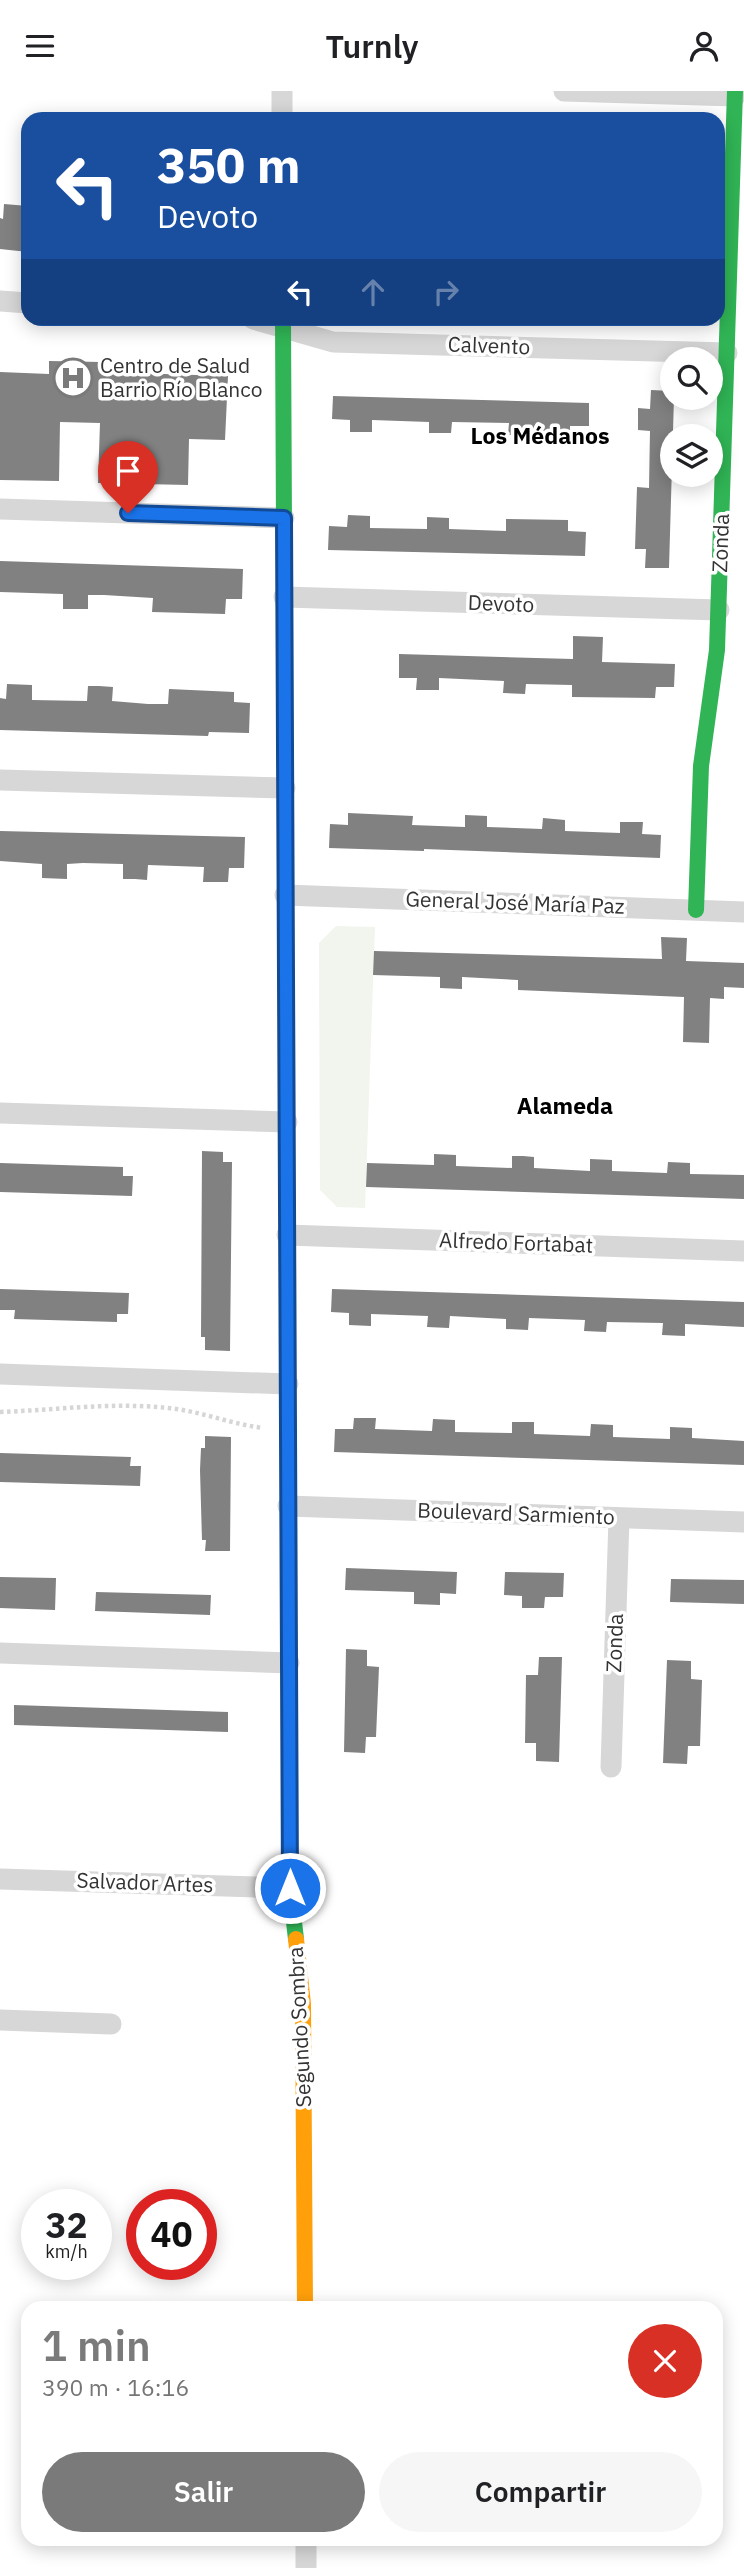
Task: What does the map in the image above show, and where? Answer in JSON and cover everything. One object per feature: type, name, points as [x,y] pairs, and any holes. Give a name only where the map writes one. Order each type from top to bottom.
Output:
[{"type":"street","points":[[282,91],[282,112]]},
{"type":"street","points":[[564,91],[735,94]]},
{"type":"street","name":"Zonda","points":[[696,910],[701,766],[717,650],[719,610],[735,94]]},
{"type":"street","points":[[0,301],[21,302]]},
{"type":"street","name":"Segundo Sombra","points":[[283,326],[290,1888],[303,2004],[305,2301]]},
{"type":"street","name":"Calvento","points":[[291,326],[333,342],[727,353]]},
{"type":"street","points":[[0,509],[284,518]]},
{"type":"street","name":"Devoto","points":[[284,597],[719,610]]},
{"type":"street","points":[[0,780],[285,788]]},
{"type":"street","name":"General José María Paz","points":[[285,895],[744,912]]},
{"type":"street","points":[[0,1112],[287,1122]]},
{"type":"street","name":"Alfredo Fortabat","points":[[287,1235],[744,1251]]},
{"type":"street","points":[[0,1374],[288,1384]]},
{"type":"street","name":"Boulevard Sarmiento","points":[[288,1506],[744,1522]]},
{"type":"street","name":"Zonda","points":[[611,1767],[619,1518]]},
{"type":"street","points":[[0,1653],[289,1663]]},
{"type":"street","name":"Salvador Artes","points":[[0,1879],[290,1888]]},
{"type":"street","points":[[0,2020],[111,2024]]},
{"type":"street","points":[[306,2546],[306,2568]]},
{"type":"path","points":[[0,1412],[79,1405],[147,1406],[193,1411],[260,1428],[288,1429]]},
{"type":"shaded area","points":[[336,926],[375,927],[365,1208],[337,1207],[320,1190],[319,943]]},
{"type":"building","points":[[4,204],[21,205],[21,251],[0,249],[0,218],[3,219]]},
{"type":"building","points":[[49,361],[101,362],[101,372],[228,376],[225,440],[189,439],[188,485],[98,483],[100,423],[60,422],[59,481],[0,480],[0,372],[49,374]]},
{"type":"building","points":[[651,390],[660,390],[660,410],[674,410],[673,424],[660,424],[660,487],[671,487],[669,568],[645,568],[646,549],[635,549],[637,487],[649,488],[650,431],[638,430],[638,408],[650,409]]},
{"type":"building","points":[[333,396],[589,403],[589,426],[570,426],[570,436],[508,435],[509,423],[452,422],[451,433],[429,433],[429,422],[372,420],[372,432],[350,432],[350,420],[332,419]]},
{"type":"building","points":[[348,515],[370,516],[370,528],[427,529],[427,517],[449,518],[449,529],[506,531],[506,519],[568,520],[568,531],[586,532],[585,556],[328,550],[329,526],[347,527]]},
{"type":"building","points":[[0,561],[243,569],[242,599],[226,599],[225,614],[152,612],[153,598],[104,595],[88,595],[88,609],[63,609],[63,594],[0,592]]},
{"type":"building","points":[[573,636],[603,637],[602,662],[675,664],[674,687],[656,687],[655,698],[572,697],[572,685],[526,684],[525,694],[503,693],[504,681],[439,678],[439,690],[416,690],[417,678],[399,678],[399,654],[573,659]]},
{"type":"building","points":[[7,684],[32,685],[32,700],[87,701],[88,686],[113,687],[112,701],[148,704],[168,704],[169,689],[234,692],[234,702],[250,703],[249,733],[209,732],[208,736],[0,730],[0,698],[6,699]]},
{"type":"building","points":[[348,813],[413,816],[412,825],[465,827],[465,815],[487,816],[487,827],[542,829],[543,818],[565,820],[565,831],[620,833],[620,822],[643,822],[642,834],[661,835],[660,858],[329,848],[330,824],[348,825]]},
{"type":"building","points":[[0,831],[245,837],[244,868],[229,868],[228,882],[203,882],[204,867],[148,865],[147,880],[123,879],[123,864],[83,863],[67,864],[67,879],[42,878],[42,864],[0,861]]},
{"type":"building","points":[[661,937],[687,938],[686,961],[744,963],[744,988],[724,987],[724,999],[710,998],[709,1043],[683,1042],[684,997],[518,990],[518,980],[462,977],[462,989],[440,988],[440,977],[373,975],[374,951],[662,959]]},
{"type":"building","points":[[202,1151],[223,1152],[223,1162],[232,1162],[230,1351],[205,1350],[205,1337],[201,1337]]},
{"type":"building","points":[[434,1154],[456,1155],[456,1166],[512,1168],[512,1156],[523,1156],[534,1157],[534,1168],[590,1171],[590,1159],[612,1160],[612,1171],[667,1173],[668,1162],[690,1163],[690,1174],[744,1175],[744,1199],[366,1187],[367,1163],[434,1165]]},
{"type":"building","points":[[0,1163],[123,1167],[123,1176],[133,1176],[132,1196],[0,1192]]},
{"type":"building","points":[[0,1289],[129,1293],[128,1314],[117,1314],[117,1322],[14,1319],[15,1310],[0,1310]]},
{"type":"building","points":[[332,1289],[744,1302],[744,1327],[685,1324],[685,1336],[662,1335],[663,1323],[607,1322],[606,1332],[584,1331],[585,1320],[529,1318],[528,1330],[506,1329],[506,1319],[450,1316],[449,1328],[427,1327],[428,1316],[371,1314],[371,1326],[349,1325],[349,1313],[331,1312]]},
{"type":"building","points":[[354,1418],[376,1418],[375,1429],[432,1431],[433,1419],[455,1420],[455,1432],[512,1433],[512,1422],[534,1422],[534,1434],[590,1436],[591,1424],[613,1425],[613,1437],[670,1439],[670,1427],[692,1428],[692,1438],[744,1441],[744,1465],[334,1452],[335,1429],[353,1429]]},
{"type":"building","points":[[205,1436],[231,1437],[230,1551],[205,1551],[206,1540],[202,1540],[200,1470],[201,1448],[205,1448]]},
{"type":"building","points":[[0,1453],[131,1457],[130,1466],[141,1466],[140,1486],[0,1482]]},
{"type":"building","points":[[346,1568],[457,1572],[456,1594],[440,1593],[440,1605],[414,1604],[414,1592],[345,1590]]},
{"type":"building","points":[[505,1572],[564,1573],[563,1597],[545,1597],[544,1608],[522,1608],[522,1596],[504,1595]]},
{"type":"building","points":[[0,1577],[56,1578],[55,1610],[0,1608]]},
{"type":"building","points":[[671,1579],[744,1580],[744,1604],[670,1602]]},
{"type":"building","points":[[96,1592],[211,1595],[210,1615],[95,1611]]},
{"type":"building","points":[[346,1649],[367,1650],[367,1666],[379,1667],[376,1737],[366,1737],[365,1753],[344,1752]]},
{"type":"building","points":[[539,1657],[562,1657],[559,1762],[536,1761],[536,1743],[525,1743],[526,1675],[538,1675]]},
{"type":"building","points":[[667,1660],[691,1661],[691,1679],[702,1680],[700,1746],[688,1746],[687,1764],[663,1763]]},
{"type":"building","points":[[14,1705],[228,1712],[228,1732],[14,1725]]},
{"type":"traffic: fast","points":[[696,910],[701,766],[717,650],[735,91]]},
{"type":"traffic: fast","points":[[283,326],[286,946]]},
{"type":"traffic: fast","points":[[288,1422],[290,1888],[296,1939]]},
{"type":"traffic: slow","points":[[286,946],[288,1422]]},
{"type":"traffic: slow","points":[[296,1939],[303,2004],[305,2301]]},
{"type":"place","name":"Centro de Salud Barrio Río Blanco","points":[[73,378]]},
{"type":"district","name":"Los Médanos","points":[[540,436]]},
{"type":"district","name":"Alameda","points":[[565,1106]]},
{"type":"route","points":[[128,513],[284,518],[290,1888]]}]
